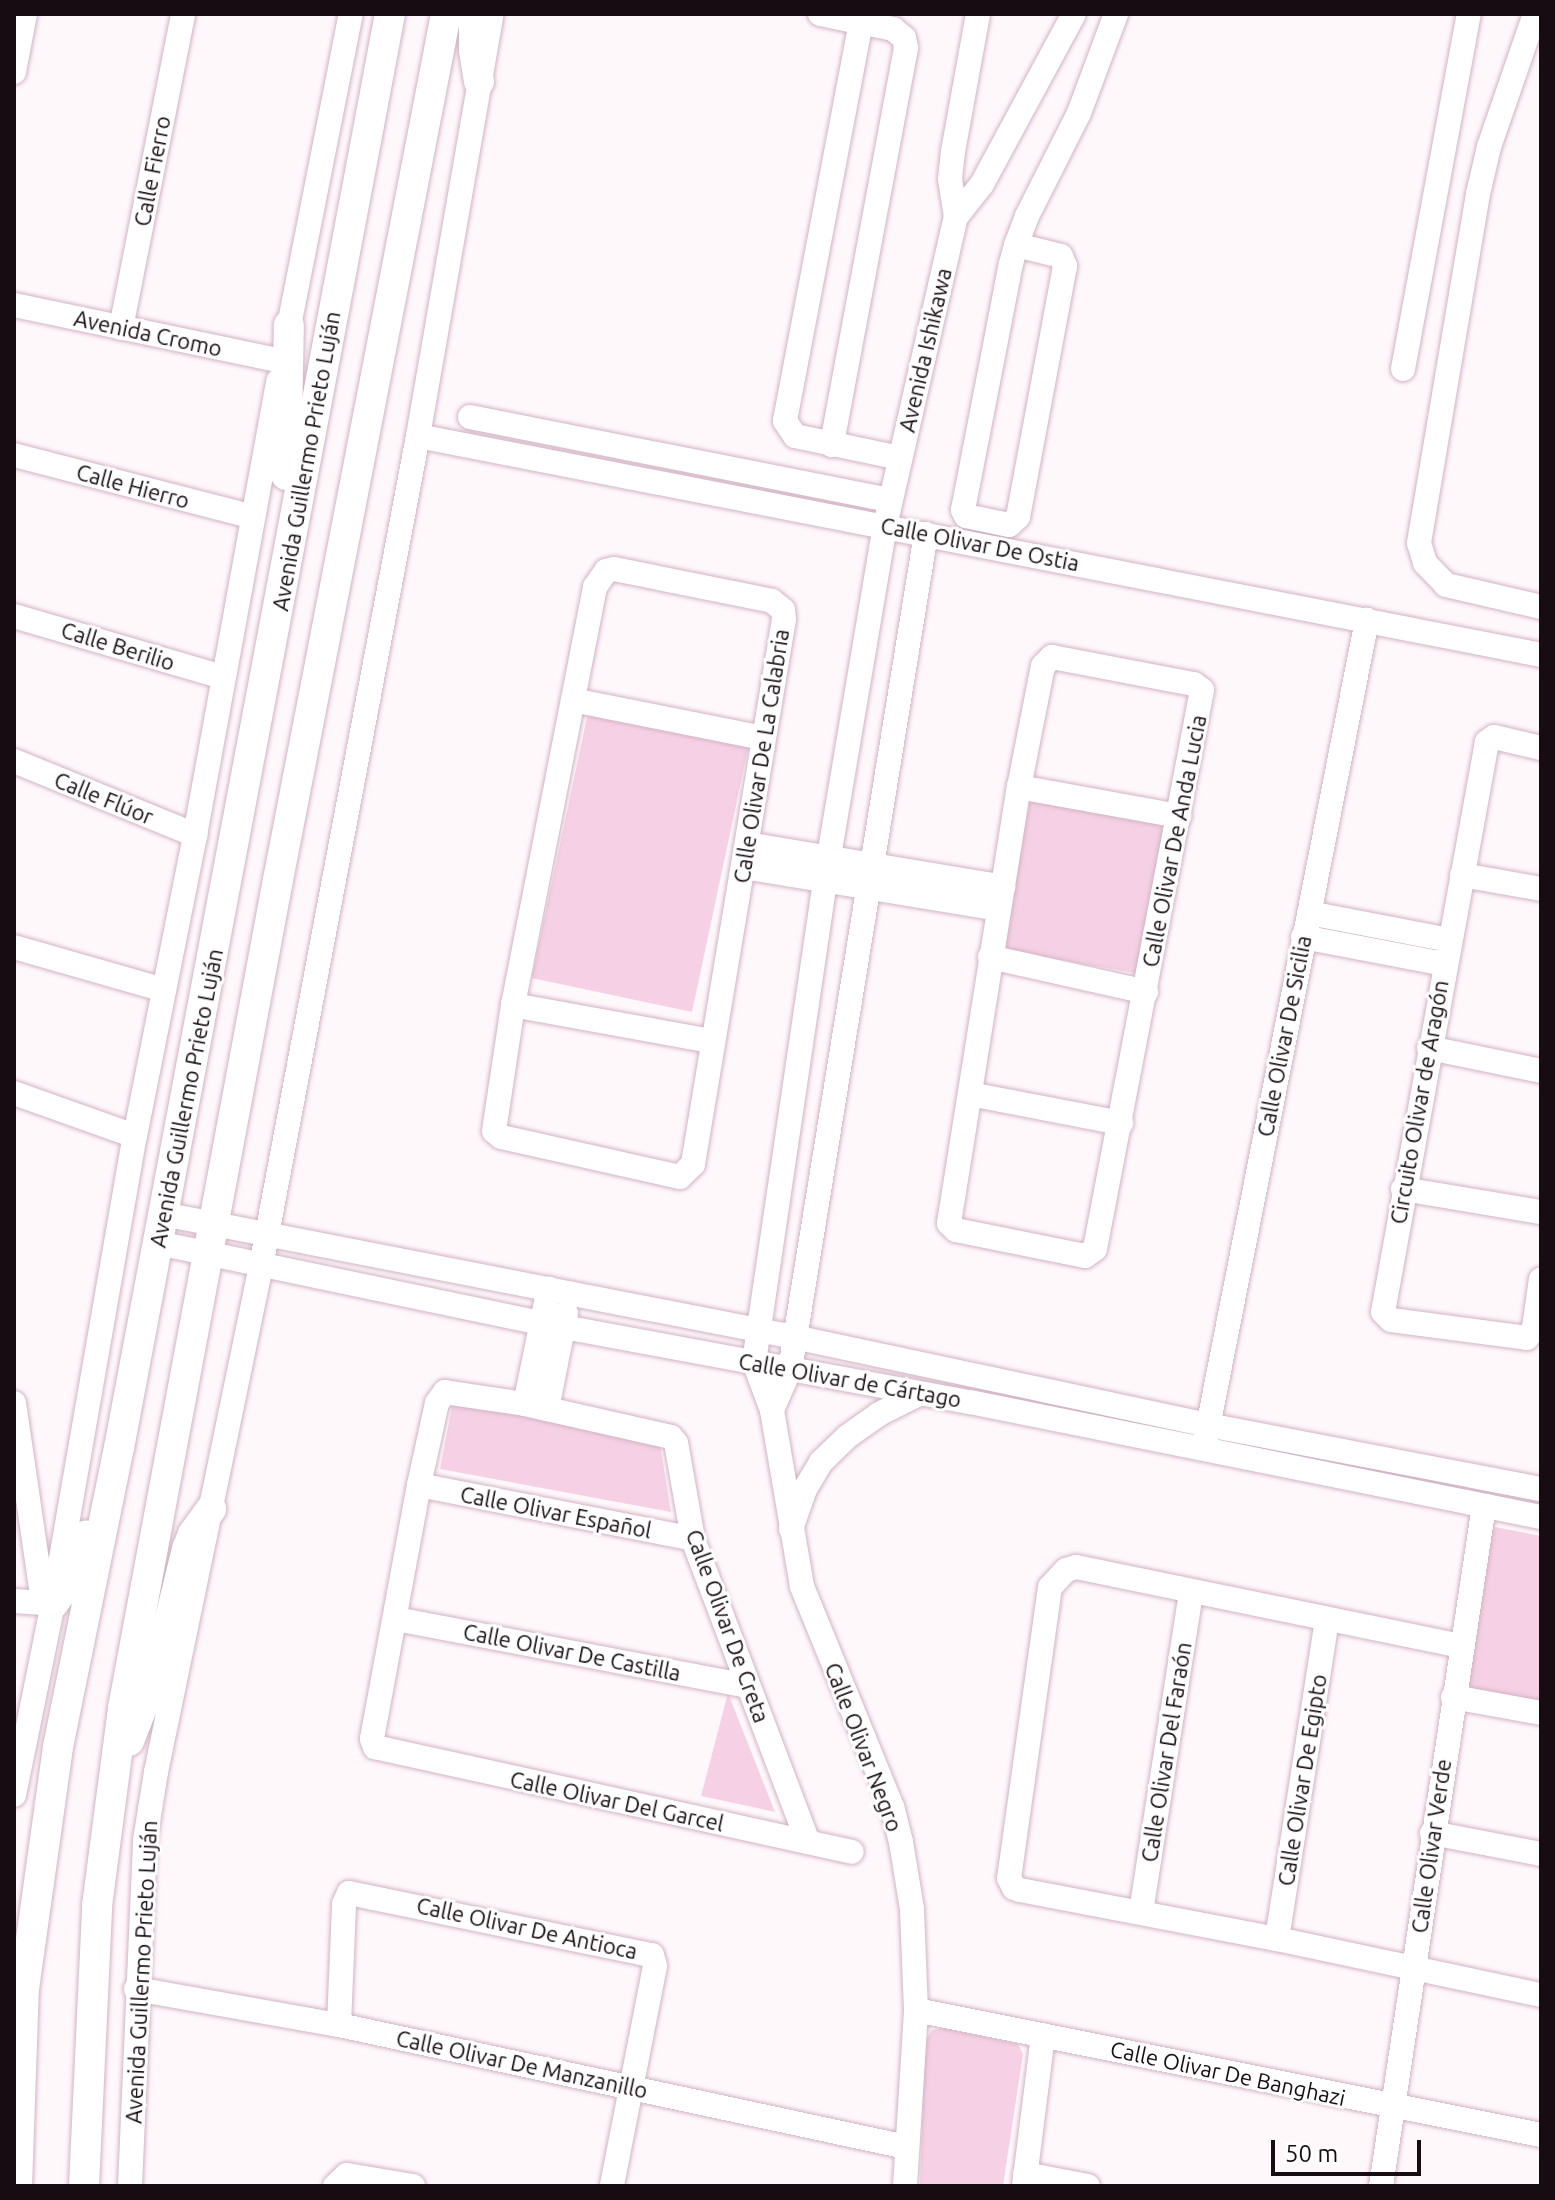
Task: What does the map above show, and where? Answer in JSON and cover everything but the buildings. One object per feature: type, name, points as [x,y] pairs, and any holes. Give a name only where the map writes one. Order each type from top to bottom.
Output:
[{"type":"main road","name":"Avenida Guillermo Prieto Luján","points":[[17,2186],[26,1974],[58,1747],[161,1229],[390,14]]},
{"type":"main road","name":"Avenida Guillermo Prieto Luján","points":[[84,2186],[86,2074],[97,1906],[123,1708],[446,14]]},
{"type":"main road","points":[[474,14],[474,50],[479,82]]},
{"type":"main road","points":[[285,573],[280,526],[289,438],[289,325]]},
{"type":"main road","points":[[48,1603],[72,1574],[119,1448]]},
{"type":"main road","points":[[113,1780],[158,1667],[187,1549],[193,1534],[211,1509]]},
{"type":"main road","points":[[86,2074],[101,2155],[102,2186]]},
{"type":"street","points":[[14,72],[25,14]]},
{"type":"street","name":"Calle Fierro","points":[[121,328],[183,14]]},
{"type":"street","name":"Avenida Guillermo Prieto Luján","points":[[14,1795],[135,1136],[351,14]]},
{"type":"street","name":"Avenida Guillermo Prieto Luján","points":[[130,2186],[136,1989],[145,1840],[261,1266],[418,436],[492,14]]},
{"type":"street","points":[[820,14],[900,32],[906,48],[832,445]]},
{"type":"street","name":"Avenida Ishikawa","points":[[754,1362],[756,1330],[827,869],[885,526],[956,217],[950,179],[953,151],[978,14]]},
{"type":"street","name":"Avenida Ishikawa","points":[[956,217],[989,172],[1074,14]]},
{"type":"street","points":[[1016,245],[1061,256],[1065,266],[1016,521],[1009,525],[966,516],[963,510],[1016,245],[1027,216],[1079,113],[1116,14]]},
{"type":"street","points":[[1403,369],[1469,14]]},
{"type":"street","points":[[1535,14],[1489,147],[1478,194],[1419,543],[1425,563],[1446,585],[1541,607]]},
{"type":"street","points":[[861,22],[785,421],[795,436],[899,458]]},
{"type":"street","name":"Avenida Cromo","points":[[14,305],[282,361]]},
{"type":"street","points":[[470,417],[892,492]]},
{"type":"street","name":"Calle Olivar De Ostia","points":[[418,436],[1541,655]]},
{"type":"street","name":"Calle Hierro","points":[[14,455],[253,517]]},
{"type":"street","points":[[772,1410],[790,1369],[926,534]]},
{"type":"street","name":"Calle Olivar De La Calabria","points":[[614,569],[779,605],[784,619],[711,1041],[693,1164],[680,1177],[496,1135],[494,1127],[513,1005],[573,700],[595,587],[606,571],[614,569]]},
{"type":"street","name":"Calle Berilio","points":[[14,616],[222,677]]},
{"type":"street","name":"Calle Olivar De Sicilia","points":[[1204,1452],[1367,620]]},
{"type":"street","name":"Calle Olivar De Anda Lucia","points":[[1052,657],[1194,684],[1202,690],[1095,1249],[1085,1256],[950,1227],[1019,787],[1043,666],[1052,657]]},
{"type":"street","points":[[573,700],[763,738]]},
{"type":"street","name":"Circuito Olivar de Aragón","points":[[1541,748],[1494,737],[1488,740],[1382,1305],[1386,1317],[1527,1338],[1534,1328],[1541,1279]]},
{"type":"street","name":"Calle Flúor","points":[[14,761],[195,835]]},
{"type":"street","points":[[1019,787],[1179,816]]},
{"type":"street","points":[[745,855],[1001,898]]},
{"type":"street","points":[[1462,875],[1541,889]]},
{"type":"street","points":[[1309,913],[1449,940]]},
{"type":"street","name":"Circuito Olivar de Aragón","points":[[1303,937],[1444,964]]},
{"type":"street","points":[[14,947],[164,990]]},
{"type":"street","points":[[990,957],[1146,992]]},
{"type":"street","points":[[513,1005],[711,1041]]},
{"type":"street","points":[[1429,1048],[1541,1071]]},
{"type":"street","points":[[14,1093],[135,1136]]},
{"type":"street","points":[[970,1094],[1121,1123]]},
{"type":"street","points":[[1403,1189],[1541,1212]]},
{"type":"street","name":"Calle Olivar de Cártago","points":[[161,1229],[214,1222],[794,1337],[1208,1425],[1541,1489]]},
{"type":"street","name":"Calle Olivar de Cártago","points":[[161,1229],[208,1253],[261,1266],[552,1325],[970,1402],[1204,1452],[1541,1517]]},
{"type":"street","points":[[536,1406],[559,1290]]},
{"type":"street","name":"Calle Olivar Negro","points":[[754,1362],[772,1410],[802,1586],[892,1807],[912,1909],[916,2010],[905,2186]]},
{"type":"street","name":"Calle Olivar De Creta","points":[[382,1751],[375,1747],[372,1739],[437,1403],[445,1392],[536,1406],[671,1437],[676,1443],[693,1539],[808,1842]]},
{"type":"street","points":[[791,1531],[805,1489],[821,1462],[848,1436],[879,1414],[919,1394]]},
{"type":"street","points":[[14,1403],[48,1603],[14,1601]]},
{"type":"street","name":"Calle Olivar Español","points":[[419,1485],[693,1539]]},
{"type":"street","name":"Calle Olivar Verde","points":[[1381,2186],[1432,1833],[1484,1506]]},
{"type":"street","points":[[1461,1646],[1327,1621],[1076,1567],[1056,1576],[1050,1587],[1010,1884],[1020,1890],[1277,1939],[1541,1995]]},
{"type":"street","name":"Calle Olivar Del Faraón","points":[[1141,1912],[1191,1592]]},
{"type":"street","name":"Calle Olivar De Castilla","points":[[396,1619],[748,1686]]},
{"type":"street","name":"Calle Olivar De Egipto","points":[[1277,1939],[1327,1621]]},
{"type":"street","points":[[1453,1697],[1541,1713]]},
{"type":"street","name":"Calle Olivar Del Garcel","points":[[382,1751],[852,1852]]},
{"type":"street","points":[[1432,1833],[1541,1854]]},
{"type":"street","name":"Calle Olivar De Antioca","points":[[339,2025],[344,1904],[349,1893],[647,1953],[655,1966],[612,2186]]},
{"type":"street","name":"Calle Olivar De Manzanillo","points":[[136,1989],[339,2025],[906,2147]]},
{"type":"street","name":"Calle Olivar De Banghazi","points":[[916,2010],[1541,2135]]},
{"type":"street","points":[[1043,2035],[1024,2180],[1088,2186]]},
{"type":"street","points":[[344,2180],[413,2186]]},
{"type":"shaded area","points":[[589,708],[749,742],[692,1012],[532,978]]},
{"type":"shaded area","points":[[1019,788],[1179,816],[1150,976],[991,948]]},
{"type":"shaded area","points":[[454,1397],[659,1438],[671,1512],[440,1469]]},
{"type":"shaded area","points":[[1495,1527],[1541,1536],[1541,1702],[1473,1689],[1467,1680],[1487,1534]]},
{"type":"shaded area","points":[[728,1693],[775,1812],[701,1796]]},
{"type":"shaded area","points":[[943,2028],[1018,2044],[1023,2054],[1003,2186],[920,2186],[925,2042],[932,2030]]}]
